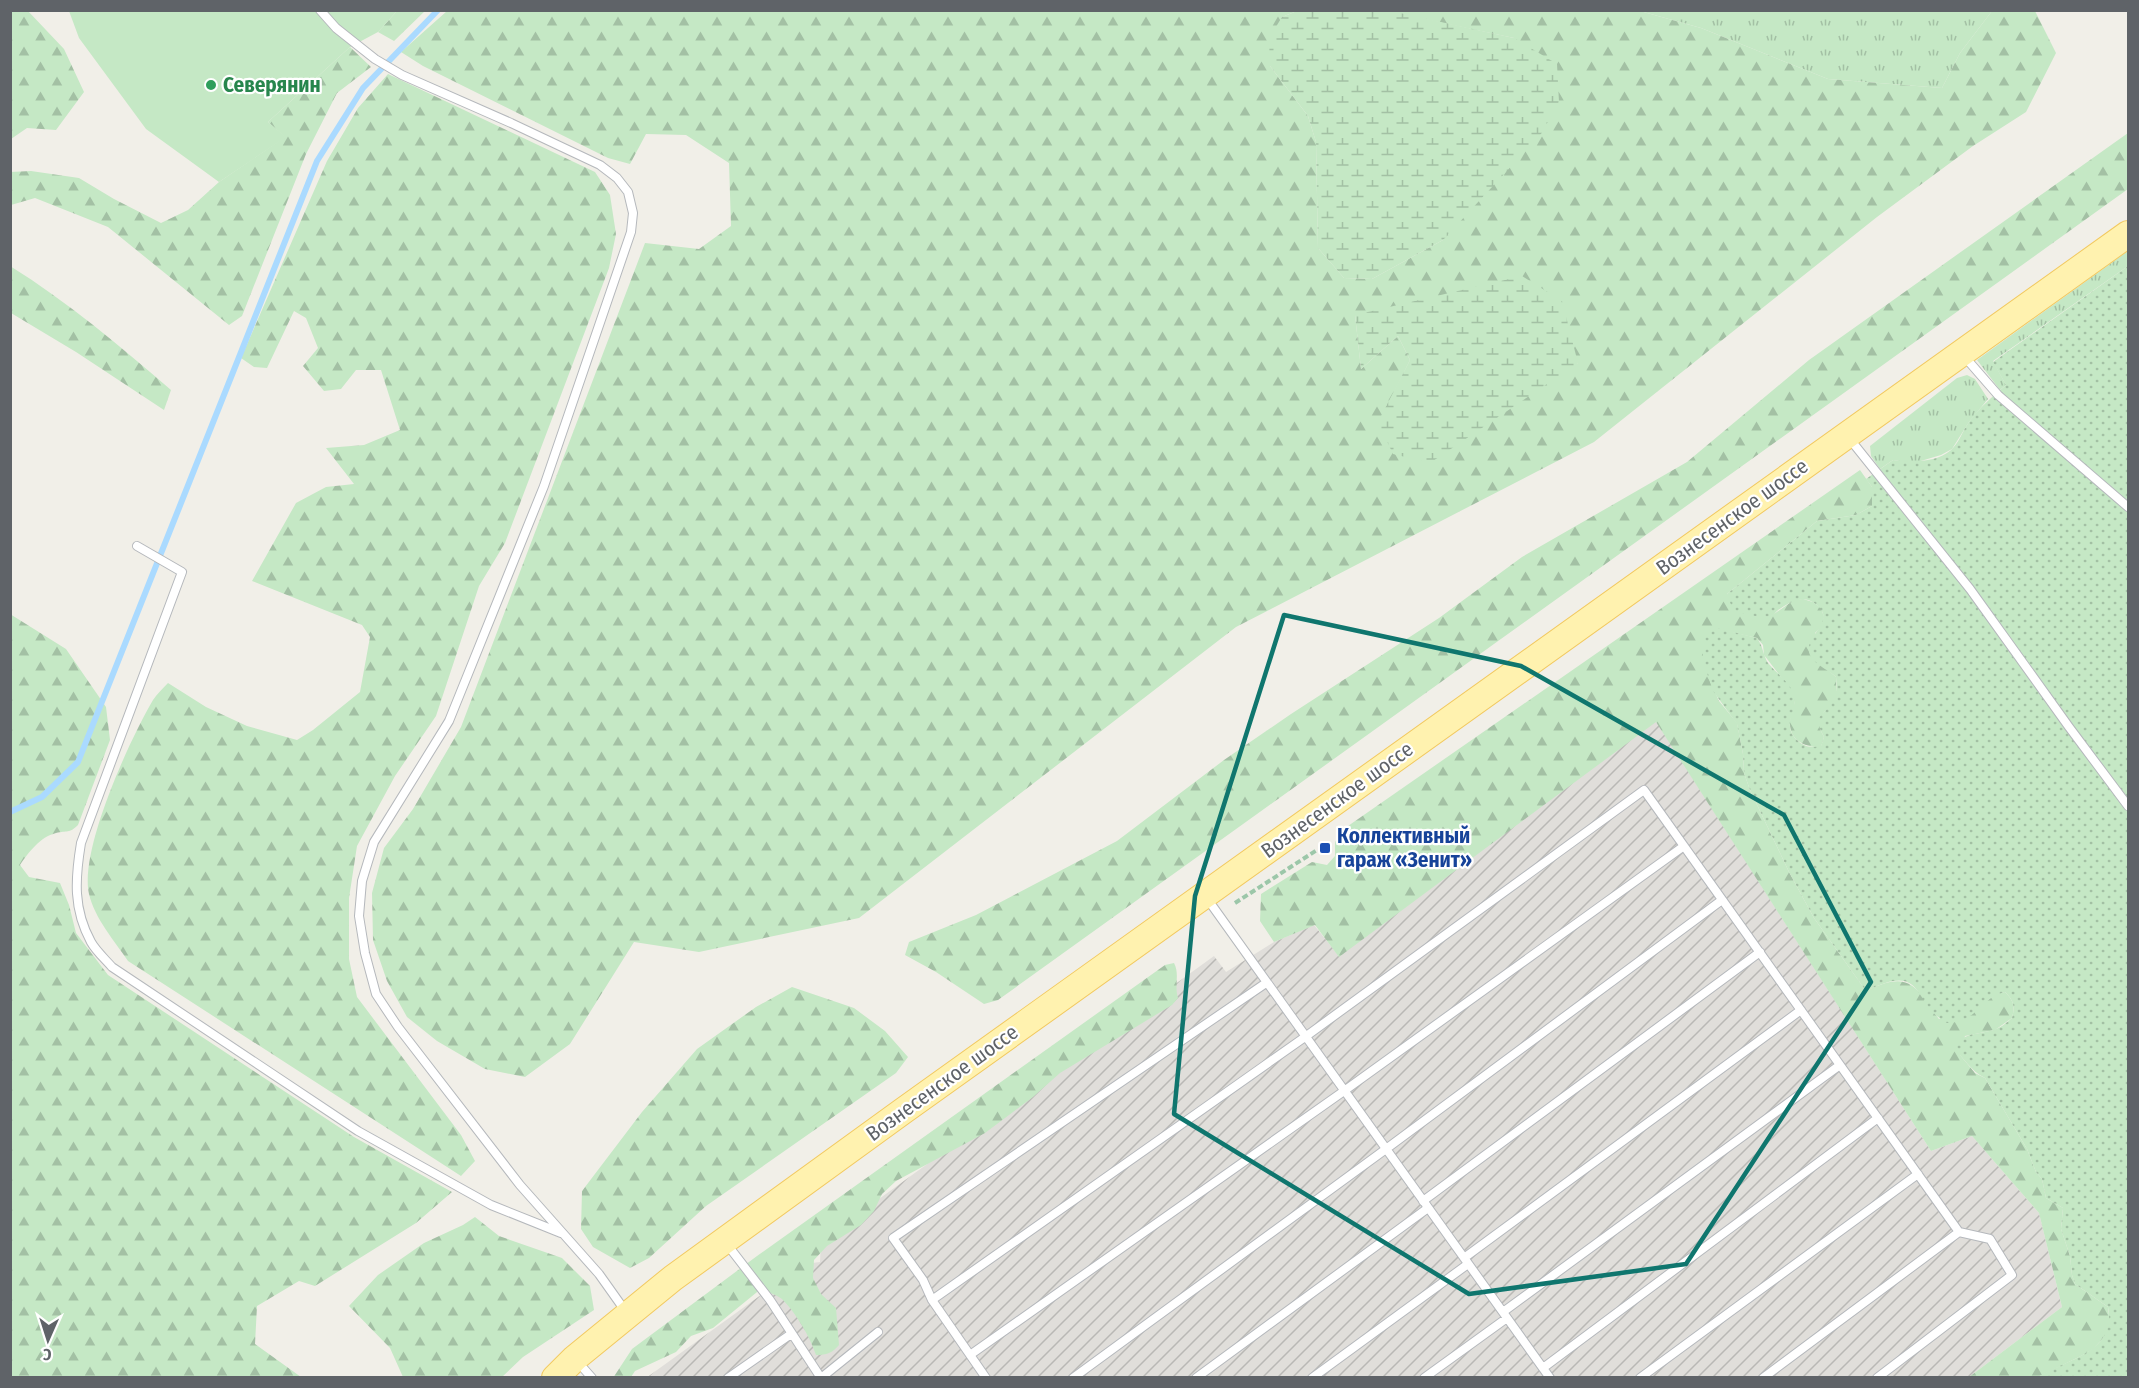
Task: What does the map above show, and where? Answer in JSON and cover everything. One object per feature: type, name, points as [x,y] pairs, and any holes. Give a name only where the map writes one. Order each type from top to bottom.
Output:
[{"type":"main road","name":"Вознесенское шоссе","points":[[555,1377],[673,1278],[1211,905],[1847,435],[2128,234]]},
{"type":"lane","points":[[320,10],[336,28],[375,59],[402,75],[600,165],[617,178],[628,192],[633,213],[631,232],[544,486],[449,720],[374,842],[362,881],[359,916],[364,953],[376,994],[425,1063],[513,1176],[599,1274],[628,1315]]},
{"type":"lane","points":[[1962,353],[1998,395],[2128,507]]},
{"type":"lane","points":[[1847,435],[1970,589],[2128,806]]},
{"type":"lane","points":[[136,546],[182,572],[81,843],[75,878],[80,913],[92,944],[112,967],[358,1131],[491,1205],[564,1234]]},
{"type":"lane","points":[[932,1300],[1305,1037],[1644,790],[1959,1232],[1990,1239],[2012,1275],[1877,1377]]},
{"type":"lane","points":[[970,1355],[1684,846]]},
{"type":"lane","points":[[1073,1377],[1722,900]]},
{"type":"lane","points":[[1211,905],[1546,1374],[1878,1118]]},
{"type":"lane","points":[[1196,1377],[1760,952]]},
{"type":"lane","points":[[986,1377],[932,1300],[924,1280],[893,1238],[1266,983]]},
{"type":"lane","points":[[1312,1377],[1801,1010]]},
{"type":"lane","points":[[1424,1377],[1840,1065]]},
{"type":"lane","points":[[1640,1377],[1918,1174]]},
{"type":"lane","points":[[1763,1377],[1959,1232]]},
{"type":"lane","points":[[724,1241],[770,1300],[821,1377],[878,1332]]},
{"type":"lane","points":[[728,1377],[791,1334]]},
{"type":"lane","points":[[575,1358],[592,1377]]},
{"type":"path","points":[[1211,905],[1317,850]]},
{"type":"highlighted area","points":[[1284,615],[1521,666],[1784,815],[1871,982],[1686,1264],[1469,1294],[1174,1114],[1195,896]]},
{"type":"shaded area","points":[[1656,721],[1931,1151],[1972,1136],[2039,1213],[2062,1307],[1969,1377],[646,1378],[804,1264],[820,1262],[821,1241],[1214,956],[1226,972],[1274,942],[1314,925],[1339,956]]},
{"type":"green space","points":[[11,10],[28,11],[64,49],[84,92],[56,130],[27,128],[11,139]]},
{"type":"green space","points":[[1386,10],[1514,38],[1557,64],[1559,102],[1541,134],[1443,240],[1372,279],[1344,278],[1318,248],[1316,142],[1308,116],[1270,66],[1269,38],[1282,17],[1297,11]]},
{"type":"green space","name":"Северянин","points":[[69,11],[397,11],[378,32],[350,47],[268,122],[286,137],[219,182],[146,129],[79,38]]},
{"type":"green space","points":[[397,11],[425,11],[394,41],[378,32]]},
{"type":"green space","points":[[447,11],[1297,11],[1282,17],[1270,66],[1308,116],[1316,142],[1318,248],[1344,278],[1372,279],[1443,240],[1514,38],[1386,11],[1640,11],[1701,28],[1828,79],[1942,88],[1960,53],[1992,11],[2035,11],[2056,53],[2026,112],[1973,146],[1877,217],[1594,442],[1236,627],[859,918],[699,952],[634,942],[570,1044],[525,1077],[485,1069],[437,1041],[407,1017],[387,981],[373,940],[372,893],[384,848],[413,809],[461,727],[645,243],[699,249],[731,226],[729,163],[686,135],[646,134],[630,164],[608,158],[423,66],[401,52]],"holes":[[[1355,315],[1578,363],[1379,423],[1410,360],[1398,336],[1361,369]]]},
{"type":"green space","points":[[1640,11],[1992,11],[1960,53],[1942,88],[1828,79],[1701,28]]},
{"type":"green space","points":[[350,47],[371,67],[337,93],[306,154],[242,316],[229,325],[108,227],[35,198],[11,205],[10,172],[31,171],[79,178],[161,223],[188,210],[219,182],[285,137],[268,122]]},
{"type":"green space","points":[[388,74],[595,172],[610,195],[616,234],[609,268],[505,543],[479,586],[436,716],[395,776],[357,846],[349,898],[349,959],[357,997],[461,1135],[475,1161],[461,1176],[128,961],[100,921],[89,894],[88,875],[92,851],[109,795],[143,718],[155,698],[168,683],[206,707],[247,726],[297,740],[360,692],[370,637],[362,625],[252,581],[296,503],[326,487],[354,484],[326,448],[364,445],[400,430],[381,370],[356,370],[341,389],[324,391],[303,366],[318,348],[306,318],[294,311],[267,368],[254,367],[241,358],[327,161],[358,108]]},
{"type":"green space","points":[[2128,133],[2128,189],[998,1000],[984,1004],[936,972],[905,955],[909,942],[976,915],[1117,841],[1224,760],[1439,618],[1522,557],[1687,462],[1809,360]]},
{"type":"green space","points":[[2128,251],[2128,266],[1993,361],[2006,385],[2000,390],[1977,360]]},
{"type":"green space","points":[[10,266],[73,309],[171,390],[164,410],[76,352],[11,313]]},
{"type":"green space","points":[[2128,266],[2128,1377],[2038,1377],[2075,1359],[2097,1344],[2105,1334],[2109,1322],[2108,1307],[2075,1284],[2070,1256],[2061,1229],[2063,1208],[2046,1198],[2042,1179],[2036,1172],[2027,1149],[1985,1078],[1975,1072],[1953,1049],[1967,1036],[1996,1029],[2006,1023],[2012,1018],[2012,1001],[2005,992],[1996,995],[1966,1018],[1947,1023],[1935,1015],[1916,988],[1909,983],[1899,981],[1885,983],[1866,991],[1814,918],[1750,790],[1744,773],[1737,724],[1713,691],[1703,661],[1703,642],[1713,627],[1757,638],[1768,663],[1786,682],[1794,695],[1795,701],[1790,722],[1792,733],[1805,745],[1821,746],[1824,737],[1818,719],[1833,701],[1836,692],[1836,677],[1817,663],[1809,652],[1809,646],[1822,623],[1822,612],[1813,602],[1802,599],[1787,605],[1772,616],[1751,615],[1733,610],[1727,594],[1817,521],[1856,515],[1872,506],[1872,487],[1866,479],[1893,460],[1931,459],[1951,450],[1973,417],[2006,385],[1993,362]]},
{"type":"green space","points":[[1522,276],[1562,301],[1578,363],[1430,463],[1393,454],[1378,422],[1410,360],[1398,336],[1361,369],[1355,315]]},
{"type":"green space","points":[[1967,375],[1975,379],[1988,399],[1969,422],[1952,449],[1941,455],[1914,463],[1893,460],[1880,469],[1871,456],[1870,446],[1957,378]]},
{"type":"green space","points":[[1860,470],[1872,487],[1872,506],[1856,515],[1817,521],[1727,594],[1771,616],[1794,600],[1803,599],[1821,608],[1824,617],[1822,626],[1815,633],[1829,671],[1836,677],[1836,697],[1832,705],[1824,712],[1820,729],[1824,737],[1821,747],[1799,742],[1792,734],[1790,720],[1795,702],[1781,677],[1764,655],[1763,645],[1757,638],[1713,628],[1710,681],[1719,701],[1737,723],[1744,773],[1789,872],[1814,918],[1866,991],[1892,982],[1910,984],[1939,1019],[1988,1000],[1995,994],[2005,992],[2012,1001],[2012,1018],[1995,1030],[1965,1036],[1960,1055],[1975,1073],[1985,1078],[2027,1149],[2036,1172],[2042,1179],[2046,1198],[2063,1208],[2061,1229],[2070,1256],[2075,1284],[2108,1307],[2110,1325],[2107,1334],[2093,1349],[2038,1377],[1969,1377],[2062,1307],[2039,1213],[1972,1136],[1931,1151],[1656,722],[1339,957],[1315,925],[1274,942],[1260,921],[1261,894],[1312,862],[1327,865],[1335,856],[1335,842],[1348,826]]},
{"type":"green space","points":[[10,614],[66,649],[106,707],[110,740],[78,825],[70,831],[50,835],[35,846],[20,865],[29,877],[60,883],[69,905],[76,933],[108,975],[354,1137],[452,1192],[416,1223],[315,1286],[299,1281],[257,1306],[255,1344],[301,1377],[11,1377]]},
{"type":"green space","points":[[1174,963],[1177,971],[1178,998],[1172,1005],[1060,1073],[1033,1097],[985,1133],[896,1181],[882,1194],[874,1211],[861,1225],[827,1246],[814,1260],[813,1278],[821,1294],[836,1308],[839,1345],[834,1350],[816,1355],[798,1319],[788,1306],[781,1298],[762,1288],[713,1328],[691,1336],[676,1352],[635,1371],[631,1377],[613,1378],[632,1349],[757,1256],[1165,965]]},
{"type":"green space","points":[[792,987],[854,1008],[885,1031],[908,1057],[896,1073],[706,1206],[649,1258],[630,1268],[593,1247],[581,1229],[582,1191],[642,1112],[697,1049],[756,1007]]},
{"type":"green space","points":[[475,1217],[499,1236],[562,1258],[590,1286],[594,1310],[523,1357],[502,1377],[403,1377],[390,1348],[349,1306],[378,1275],[424,1243]]},
{"type":"waterway","points":[[10,812],[42,797],[78,762],[317,161],[363,88],[438,10]]},
{"type":"place","name":"Северянин","points":[[211,85]]},
{"type":"place","name":"Коллективный гараж «Зенит»","points":[[1325,848]]}]
